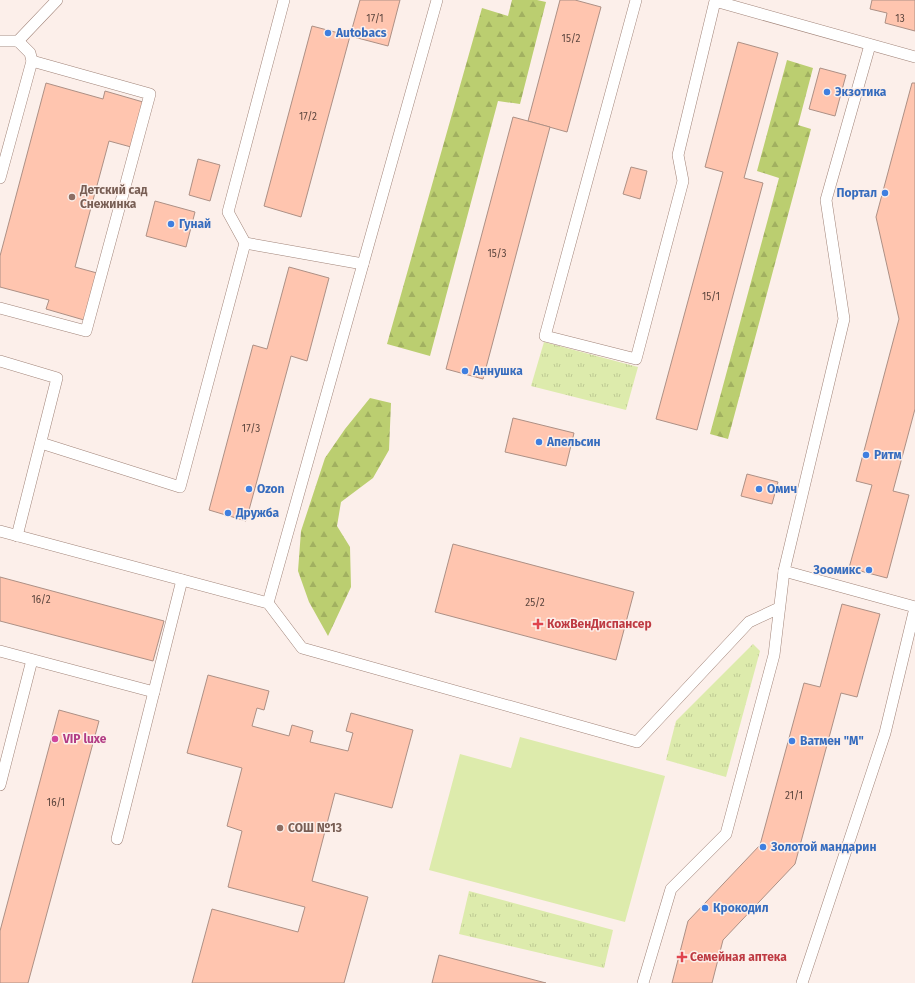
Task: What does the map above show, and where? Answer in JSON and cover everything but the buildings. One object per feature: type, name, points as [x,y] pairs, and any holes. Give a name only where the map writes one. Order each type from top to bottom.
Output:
[{"type":"lane","points":[[0,41],[18,40],[57,0]]},
{"type":"lane","points":[[40,443],[180,487],[244,243],[228,212],[284,0]]},
{"type":"lane","points":[[268,603],[437,0]]},
{"type":"lane","points":[[636,0],[545,336],[636,359],[683,180],[678,154],[713,1],[915,57]]},
{"type":"lane","points":[[0,178],[32,61],[30,53],[18,40]]},
{"type":"lane","points":[[642,983],[671,889],[726,834],[774,655],[778,608],[784,572],[844,319],[826,200],[870,45]]},
{"type":"lane","points":[[0,308],[86,331],[150,94],[32,61]]},
{"type":"lane","points":[[244,243],[363,264]]},
{"type":"lane","points":[[0,361],[58,378],[17,536]]},
{"type":"lane","points":[[0,531],[268,603],[302,648],[637,742],[749,622],[778,608]]},
{"type":"lane","points":[[784,572],[915,607],[885,733],[802,983]]},
{"type":"lane","points":[[116,839],[182,580]]},
{"type":"lane","points":[[0,651],[154,692]]},
{"type":"lane","points":[[0,785],[32,660]]},
{"type":"green space","points":[[512,0],[537,0],[546,2],[520,104],[498,101],[430,356],[387,344],[482,8],[508,16]]},
{"type":"green space","points":[[787,60],[813,68],[798,125],[811,129],[728,439],[710,434],[779,178],[757,171]]},
{"type":"green space","points":[[544,342],[638,367],[626,410],[531,386]]},
{"type":"green space","points":[[370,398],[391,403],[389,450],[373,478],[341,502],[337,526],[350,547],[351,587],[328,636],[309,602],[298,571],[301,531],[325,458],[345,429]]},
{"type":"green space","points":[[753,644],[760,651],[726,777],[666,760],[676,721]]},
{"type":"green space","points":[[520,737],[665,776],[625,922],[429,870],[460,754],[511,768]]},
{"type":"green space","points":[[469,891],[613,930],[604,968],[459,934]]},
{"type":"place","name":"Autobacs","points":[[328,33]]},
{"type":"place","name":"Экзотика","points":[[827,92]]},
{"type":"place","name":"Портал","points":[[885,193]]},
{"type":"place","name":"Детский сад Снежинка","points":[[72,197]]},
{"type":"place","name":"Гунай","points":[[171,224]]},
{"type":"place","name":"Аннушка","points":[[465,371]]},
{"type":"place","name":"Апельсин","points":[[539,442]]},
{"type":"place","name":"Ритм","points":[[866,455]]},
{"type":"place","name":"Ozon","points":[[249,489]]},
{"type":"place","name":"Омич","points":[[759,489]]},
{"type":"place","name":"Дружба","points":[[228,513]]},
{"type":"place","name":"Зоомикс","points":[[869,570]]},
{"type":"place","name":"КожВенДиспансер","points":[[538,624]]},
{"type":"place","name":"VIP luxe","points":[[55,739]]},
{"type":"place","name":"Ватмен \"М\"","points":[[792,741]]},
{"type":"place","name":"СОШ №13","points":[[280,828]]},
{"type":"place","name":"Золотой мандарин","points":[[763,847]]},
{"type":"place","name":"Крокодил","points":[[705,908]]},
{"type":"place","name":"Семейная аптека","points":[[682,957]]}]
